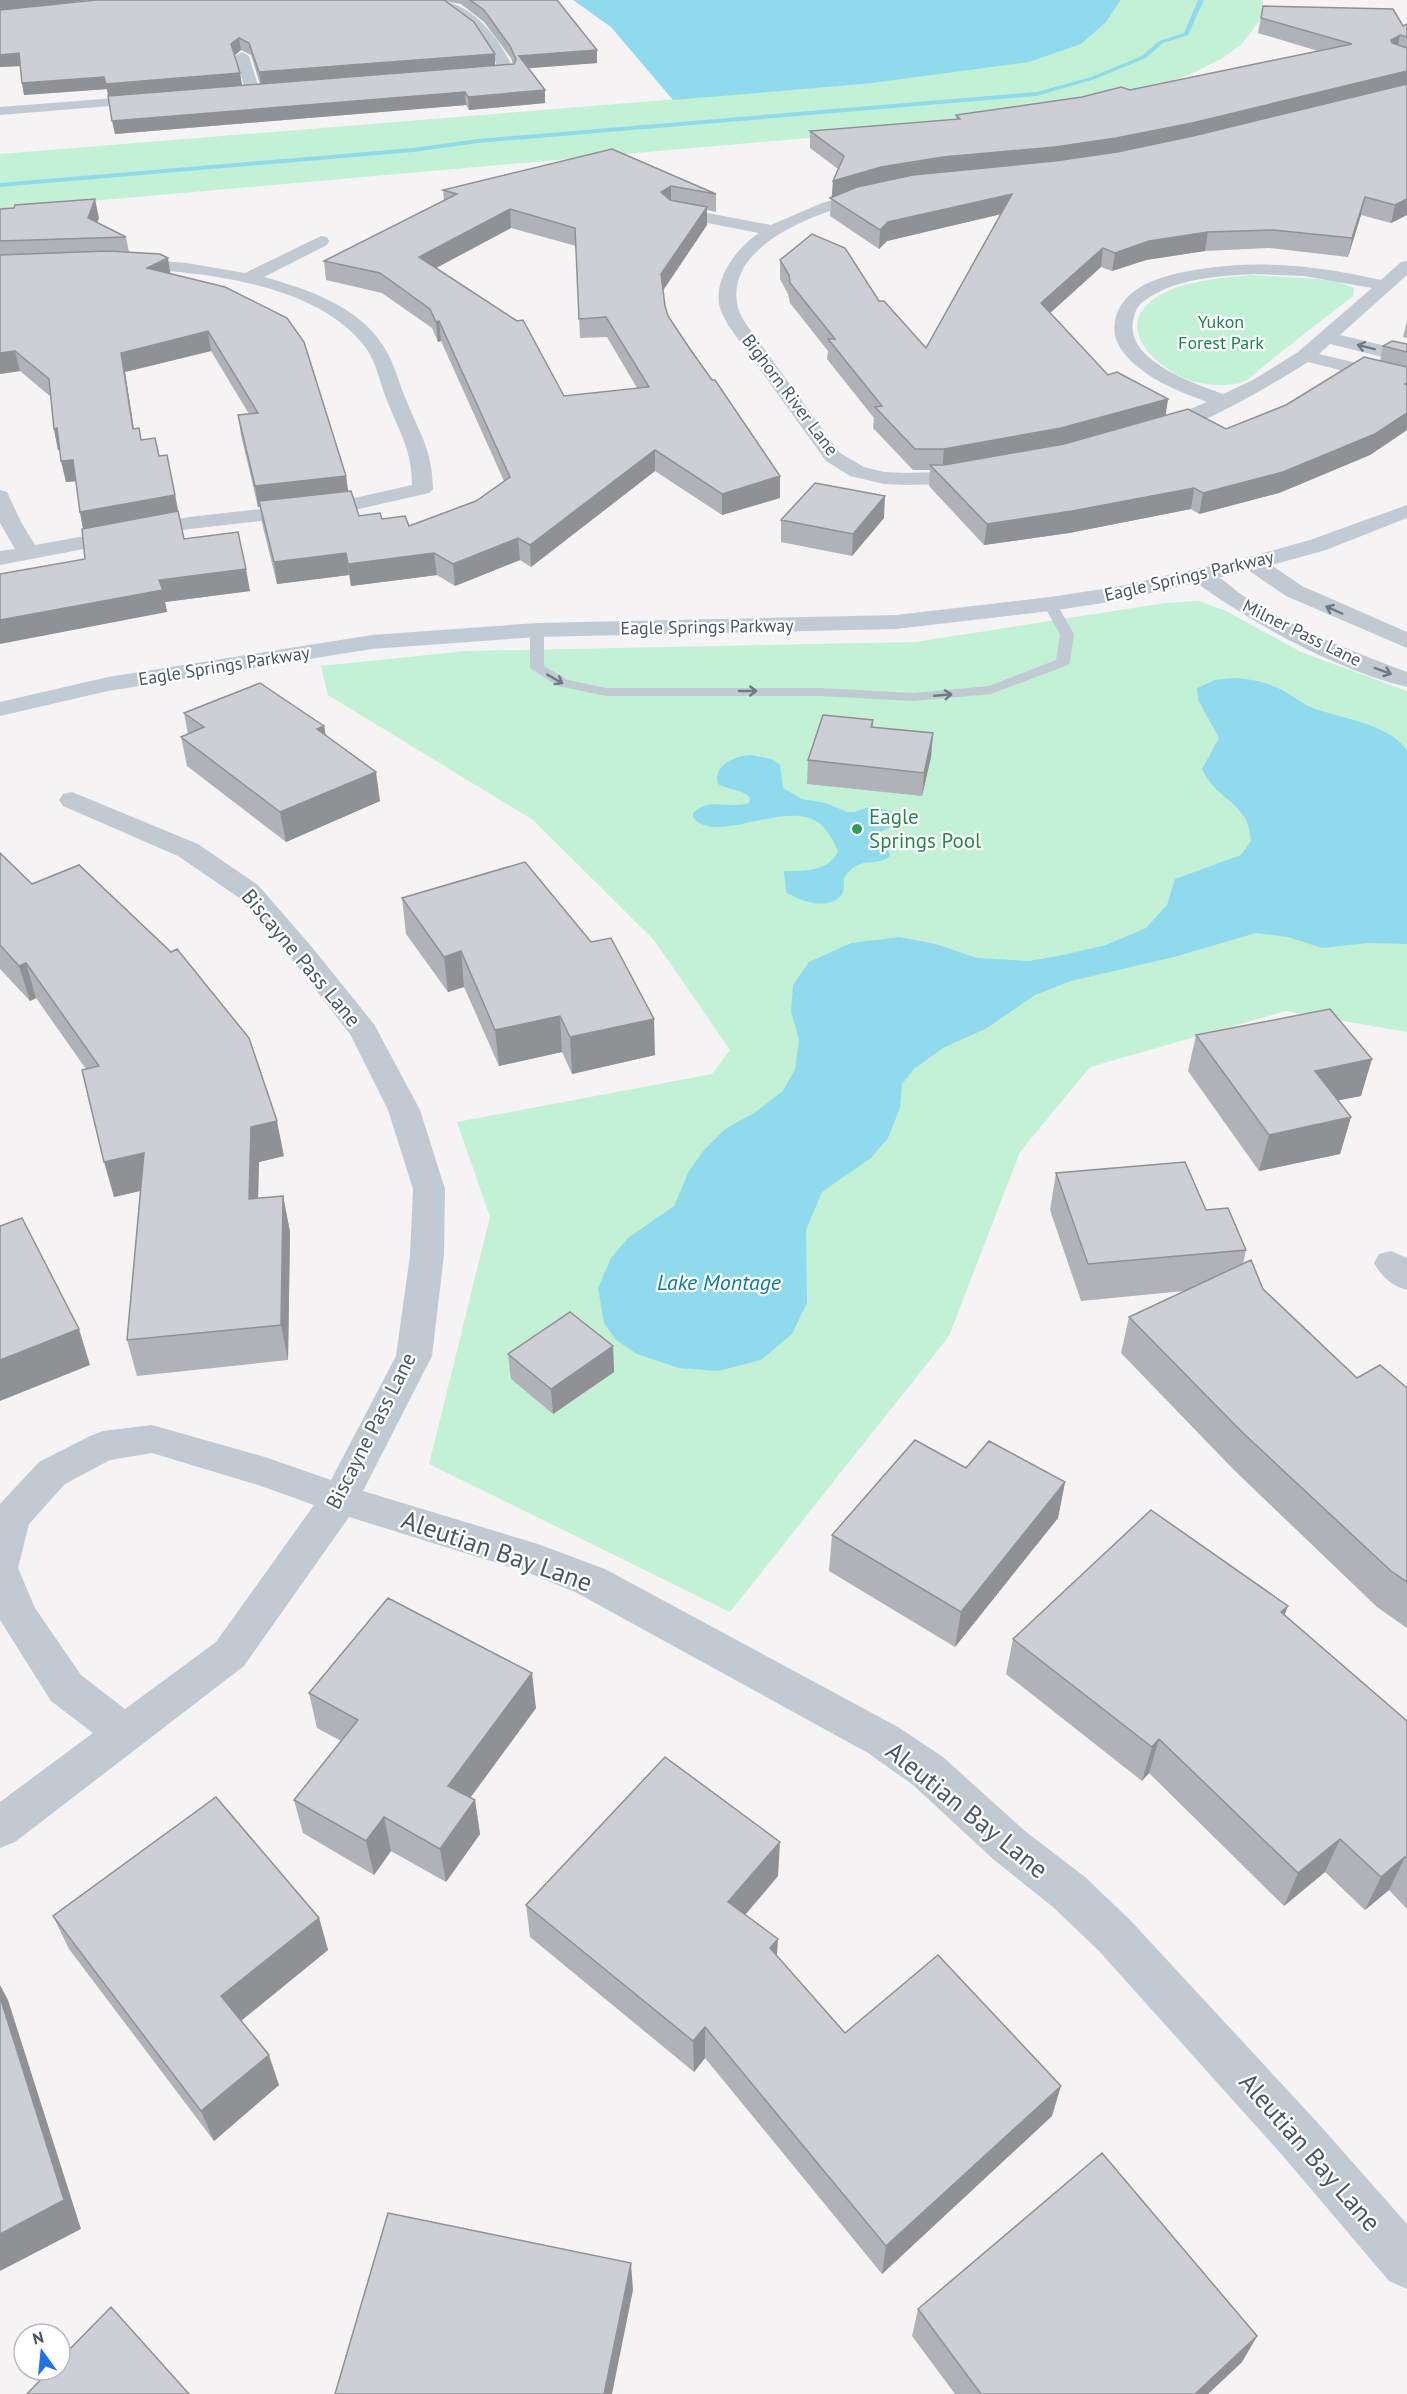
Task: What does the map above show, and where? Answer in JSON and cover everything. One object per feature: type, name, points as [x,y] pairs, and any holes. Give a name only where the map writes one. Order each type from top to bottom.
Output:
[{"type":"street","points":[[439,0],[474,22],[497,50],[508,72],[462,75]]},
{"type":"street","points":[[242,56],[253,92]]},
{"type":"street","points":[[0,111],[172,98]]},
{"type":"street","points":[[671,211],[776,231],[839,202],[886,190]]},
{"type":"street","name":"Bighorn River Lane","points":[[776,231],[753,245],[738,265],[730,284],[728,303],[737,325],[833,457],[857,472],[884,478],[942,478],[996,469]]},
{"type":"street","points":[[249,278],[321,241]]},
{"type":"street","points":[[0,558],[199,522],[350,505],[422,489],[421,460],[374,346],[355,324],[326,306],[286,288],[249,278],[201,270],[111,262]]},
{"type":"street","points":[[1135,437],[1174,425],[1260,384],[1305,356],[1407,266]]},
{"type":"street","points":[[1224,401],[1195,390],[1155,370],[1126,344],[1122,332],[1129,305],[1148,291],[1167,282],[1254,269],[1335,274],[1386,286]]},
{"type":"street","points":[[1326,337],[1407,357]]},
{"type":"street","points":[[1305,356],[1407,381]]},
{"type":"street","points":[[0,496],[10,522],[28,552]]},
{"type":"street","name":"Eagle Springs Parkway","points":[[0,709],[108,684],[372,642],[537,630],[896,622],[1050,604],[1202,576],[1253,563],[1330,541],[1407,511]]},
{"type":"street","name":"Milner Pass Lane","points":[[1253,563],[1294,591],[1407,641]]},
{"type":"street","name":"Milner Pass Lane","points":[[1202,576],[1240,604],[1300,635],[1358,662],[1407,680]]},
{"type":"street","name":"Biscayne Pass Lane","points":[[0,1828],[230,1654],[340,1499],[414,1356],[427,1255],[429,1189],[404,1110],[363,1031],[301,952],[248,891],[188,850],[72,800]]},
{"type":"street","name":"Aleutian Bay Lane","points":[[0,1566],[11,1518],[52,1473],[103,1446],[152,1438],[538,1560],[591,1581],[883,1740],[928,1772],[1009,1845],[1069,1892],[1115,1936],[1300,2139],[1407,2263]]},
{"type":"street","points":[[0,1571],[18,1616],[66,1688],[125,1733]]},
{"type":"lane","points":[[537,630],[537,668],[562,683],[606,692],[820,692],[914,697],[991,690],[1063,662],[1066,634],[1050,604]]},
{"type":"green space","points":[[1121,0],[1263,0],[1260,20],[1242,44],[1223,58],[1191,74],[1155,87],[966,124],[0,209],[0,154],[864,84],[1106,22]]},
{"type":"green space","name":"Yukon Forest Park","points":[[1253,275],[1333,280],[1354,288],[1353,296],[1252,377],[1240,383],[1212,385],[1184,378],[1162,364],[1143,345],[1138,334],[1137,322],[1142,311],[1163,293],[1193,283]]},
{"type":"green space","points":[[1199,601],[1226,611],[1301,652],[1407,691],[1407,1032],[1286,1011],[1090,1067],[1020,1152],[949,1336],[730,1612],[429,1464],[490,1217],[457,1122],[712,1074],[730,1050],[654,940],[533,820],[328,695],[321,666],[466,651],[916,642],[1165,603]]},
{"type":"water","points":[[573,0],[1121,0],[1106,22],[1081,44],[1029,62],[864,84],[673,100],[611,27]]},
{"type":"water","name":"Lake Montage","points":[[1233,678],[1267,684],[1283,690],[1315,709],[1378,728],[1399,741],[1407,750],[1407,944],[1367,943],[1322,948],[1288,937],[1256,933],[1174,957],[1071,981],[1035,995],[987,1028],[943,1048],[914,1069],[902,1084],[900,1108],[888,1138],[871,1158],[822,1192],[806,1230],[807,1303],[792,1334],[761,1360],[718,1371],[679,1368],[637,1354],[616,1340],[604,1323],[598,1288],[611,1258],[628,1238],[674,1206],[689,1171],[704,1150],[725,1129],[754,1113],[783,1091],[795,1069],[799,1040],[791,1011],[793,985],[809,962],[851,943],[899,937],[936,944],[977,958],[1029,961],[1106,945],[1146,928],[1167,905],[1175,879],[1241,855],[1251,841],[1246,820],[1240,811],[1217,790],[1202,769],[1219,738],[1198,700],[1197,688],[1215,680]]},
{"type":"water","name":"Eagle Springs Pool","points":[[750,755],[772,759],[780,765],[783,788],[802,799],[826,803],[847,812],[872,806],[894,812],[900,821],[875,835],[878,842],[887,846],[890,856],[856,866],[844,878],[843,892],[831,902],[815,903],[799,899],[786,892],[784,871],[822,867],[834,858],[838,851],[829,834],[820,824],[802,816],[785,816],[716,827],[703,825],[693,817],[693,813],[706,805],[749,803],[750,798],[747,795],[718,784],[717,777],[718,772],[726,763],[738,757]]},
{"type":"building","points":[[96,0],[444,0],[474,22],[495,54],[259,72],[249,43],[239,38],[231,44],[240,73],[106,84],[104,77],[22,83],[19,53],[0,55],[0,10]]},
{"type":"building","points":[[470,0],[557,0],[597,50],[519,56],[545,90],[468,97],[465,92],[112,121],[108,96],[514,64],[516,59],[510,46],[484,10]]},
{"type":"building","points":[[1263,6],[1393,9],[1403,26],[1407,24],[1407,37],[1400,35],[1391,40],[1392,43],[1407,48],[1407,71],[1192,123],[1116,138],[1055,147],[943,157],[881,167],[833,181],[844,156],[810,131],[960,119],[956,115],[1082,97],[1121,87],[1130,90],[1352,44],[1261,18]]},
{"type":"building","points":[[1407,84],[1407,199],[1395,205],[1365,197],[1352,238],[1273,230],[1208,232],[1149,241],[1115,253],[1103,248],[1041,303],[1108,375],[1117,372],[1168,399],[1061,428],[944,449],[915,449],[875,407],[882,406],[828,339],[835,339],[790,283],[789,275],[780,260],[812,234],[845,248],[879,301],[884,301],[926,348],[1012,194],[888,222],[880,230],[830,198],[857,187],[913,175],[1055,161],[1117,152]]},
{"type":"building","points":[[612,149],[716,194],[671,186],[661,192],[670,200],[707,207],[661,274],[665,306],[668,316],[690,349],[712,380],[715,380],[780,476],[722,494],[655,450],[530,545],[518,538],[453,564],[434,553],[348,564],[346,553],[274,562],[259,501],[351,491],[359,516],[380,513],[382,519],[405,516],[409,526],[476,501],[510,477],[439,321],[436,322],[430,309],[380,273],[324,261],[457,194],[443,190]],"holes":[[[510,209],[575,228],[579,319],[606,317],[649,387],[564,396],[523,320],[517,321],[419,257]]]},
{"type":"building","points":[[95,199],[88,218],[126,237],[0,241],[0,209],[14,208],[15,205]]},
{"type":"building","points":[[108,251],[160,254],[168,258],[147,268],[225,287],[287,318],[304,342],[346,476],[255,486],[238,415],[258,413],[208,331],[121,353],[133,429],[139,428],[141,440],[155,438],[159,456],[167,455],[175,495],[80,512],[73,460],[61,461],[57,428],[54,429],[49,379],[15,351],[0,353],[0,255]]},
{"type":"building","points":[[1392,341],[1407,344],[1407,352],[1383,346]]},
{"type":"building","points":[[1364,357],[1407,367],[1407,383],[1405,384],[1407,385],[1407,413],[1375,434],[1283,472],[1203,493],[1194,488],[987,524],[930,465],[944,465],[1064,444],[1188,409],[1226,429],[1286,405]]},
{"type":"building","points":[[815,483],[885,496],[853,534],[781,520]]},
{"type":"building","points":[[178,511],[184,539],[238,532],[246,569],[159,580],[163,590],[0,620],[0,574],[85,559],[82,529]]},
{"type":"building","points":[[260,683],[324,726],[317,729],[376,772],[280,812],[181,737],[204,727],[184,713]]},
{"type":"building","points":[[823,715],[873,720],[871,727],[933,733],[924,773],[808,760]]},
{"type":"building","points":[[0,853],[32,884],[79,865],[171,952],[177,949],[249,1038],[277,1121],[251,1127],[249,1199],[283,1196],[281,1325],[127,1340],[144,1153],[104,1162],[82,1070],[99,1066],[26,963],[19,966],[0,945]]},
{"type":"building","points":[[525,862],[591,942],[611,938],[654,1019],[570,1037],[560,1016],[495,1030],[461,951],[444,957],[402,898]]},
{"type":"building","points":[[1330,1009],[1372,1059],[1315,1071],[1351,1117],[1269,1135],[1196,1035]]},
{"type":"building","points":[[1185,1162],[1206,1210],[1228,1208],[1246,1250],[1088,1264],[1056,1173]]},
{"type":"building","points":[[22,1218],[79,1329],[0,1360],[0,1226]]},
{"type":"building","points":[[1251,1260],[1263,1289],[1357,1378],[1380,1365],[1407,1388],[1407,1582],[1391,1571],[1243,1433],[1129,1317]]},
{"type":"building","points":[[570,1312],[613,1346],[551,1389],[508,1354]]},
{"type":"building","points":[[915,1440],[966,1468],[989,1441],[1065,1482],[961,1612],[832,1535]]},
{"type":"building","points":[[1151,1510],[1288,1606],[1281,1612],[1407,1721],[1407,1858],[1405,1857],[1381,1877],[1340,1839],[1298,1873],[1159,1739],[1152,1747],[1013,1639]]},
{"type":"building","points":[[388,1598],[532,1673],[448,1786],[475,1800],[440,1849],[384,1817],[366,1841],[294,1800],[358,1720],[309,1693]]},
{"type":"building","points":[[665,1757],[780,1842],[728,1902],[778,1939],[770,1948],[845,2033],[938,1955],[1061,2086],[886,2246],[705,2027],[693,2041],[526,1905]]},
{"type":"building","points":[[216,1797],[319,1918],[221,1996],[269,2055],[201,2111],[53,1916]]},
{"type":"building","points":[[0,1997],[64,2200],[0,2234]]},
{"type":"building","points":[[1102,2153],[1257,2336],[1195,2394],[981,2394],[918,2309]]},
{"type":"building","points":[[388,2213],[631,2263],[604,2394],[335,2394]]},
{"type":"building","points":[[111,2307],[189,2394],[27,2394],[38,2382],[72,2382],[72,2347]]},
{"type":"waterway","points":[[0,185],[413,150],[478,141],[1037,94],[1093,78],[1144,57],[1161,42],[1186,34],[1201,0]]},
{"type":"place","name":"Eagle Springs Pool","points":[[857,829]]}]
